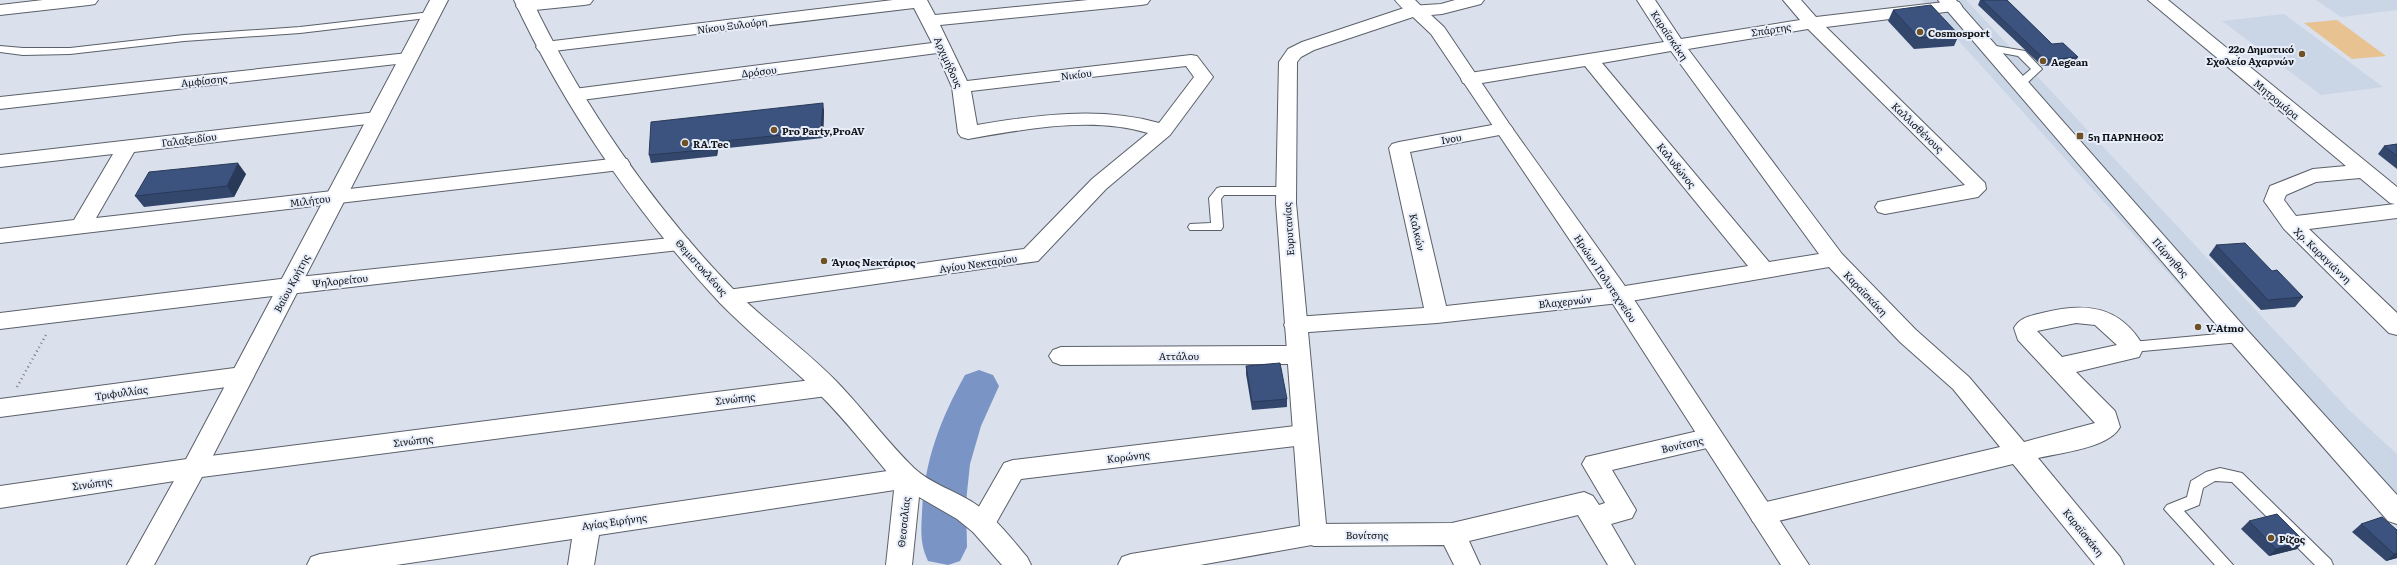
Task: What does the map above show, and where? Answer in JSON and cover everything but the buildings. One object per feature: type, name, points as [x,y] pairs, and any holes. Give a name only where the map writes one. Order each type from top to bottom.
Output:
[{"type":"street","points":[[7,10],[89,0]]},
{"type":"street","points":[[524,3],[584,0]]},
{"type":"street","points":[[929,21],[1141,0]]},
{"type":"street","points":[[1417,3],[1442,9],[1475,0]]},
{"type":"street","name":"Καραϊσκάκη","points":[[1646,0],[1675,44],[1834,259],[1908,336],[1961,383],[2111,565]]},
{"type":"street","name":"Καλλισθένους","points":[[1792,0],[1812,23],[1975,183],[1976,188],[1971,192],[1885,207]]},
{"type":"street","name":"Μητρομάρα","points":[[2157,0],[2397,198]]},
{"type":"street","name":"Αρχιμήδους","points":[[919,1],[944,47],[961,87],[968,133],[1024,125],[1075,121],[1130,124],[1163,131]]},
{"type":"street","name":"Νίκου Ξυλούρη","points":[[545,47],[919,1]]},
{"type":"street","name":"Θεμιστοκλέους","points":[[524,3],[545,47],[574,95],[620,164],[680,244],[728,297],[827,387],[908,478],[974,518],[1018,565]]},
{"type":"street","name":"Ηρώων Πολυτεχνείου","points":[[1417,3],[1438,31],[1503,129],[1619,295],[1711,438],[1796,565]]},
{"type":"street","name":"Ευρυτανίας","points":[[1314,534],[1294,325],[1286,190],[1287,71],[1290,58],[1308,46],[1417,3]]},
{"type":"street","name":"Σπάρτης","points":[[1470,79],[1675,44],[1950,3]]},
{"type":"street","name":"Πάρνηθος","points":[[1950,3],[2022,83],[2240,337],[2397,513]]},
{"type":"street","name":"Βαϊου Κρήτης","points":[[140,565],[194,468],[435,7]]},
{"type":"street","name":"Δρόσου","points":[[574,95],[944,47]]},
{"type":"street","name":"Αμφίσσης","points":[[0,103],[408,58]]},
{"type":"street","name":"Καλυδώνος","points":[[1589,59],[1764,271]]},
{"type":"street","name":"Νικίου","points":[[961,87],[1191,60]]},
{"type":"street","name":"Αγίου Νεκταρίου","points":[[728,297],[1030,256],[1099,184],[1163,131],[1204,77],[1191,60]]},
{"type":"street","name":"Γαλαξειδίου","points":[[0,161],[377,118]]},
{"type":"street","name":"Ινου","points":[[1399,148],[1503,129]]},
{"type":"street","points":[[81,226],[128,146]]},
{"type":"street","name":"Καλκών","points":[[1399,148],[1437,315]]},
{"type":"street","name":"Μιλήτου","points":[[0,236],[620,164]]},
{"type":"street","points":[[2291,224],[2274,201],[2277,191],[2313,176],[2364,171]]},
{"type":"street","name":"Χρ. Καραγιάννη","points":[[2291,224],[2397,211]]},
{"type":"street","name":"Χρ. Καραγιάννη","points":[[2291,224],[2397,327]]},
{"type":"street","name":"Ψηλορείτου","points":[[0,321],[290,286],[680,244]]},
{"type":"street","name":"Βλαχερνών","points":[[1294,325],[1437,315],[1619,295],[1834,259]]},
{"type":"street","points":[[1762,514],[2097,434],[2108,427],[2106,418],[2026,334],[2025,328],[2030,324],[2079,314],[2092,315],[2104,320],[2132,347],[2132,351],[2058,367]]},
{"type":"street","name":"Αττάλου","points":[[1061,356],[1297,355]]},
{"type":"street","name":"Τριφυλλίας","points":[[3,408],[242,376]]},
{"type":"street","name":"Σινώπης","points":[[0,496],[194,468],[827,387]]},
{"type":"street","name":"Κορώνης","points":[[974,518],[1013,470],[1304,435]]},
{"type":"street","name":"Βονίτσης","points":[[1593,517],[1623,510],[1595,464],[1711,438]]},
{"type":"street","name":"Αγίας Ειρήνης","points":[[320,565],[908,478]]},
{"type":"street","name":"Θεσσαλίας","points":[[899,565],[908,478]]},
{"type":"street","name":"Βονίτσης","points":[[1131,565],[1314,534],[1452,534],[1584,503],[1622,565]]},
{"type":"street","points":[[581,565],[588,525]]},
{"type":"street","points":[[1452,534],[1466,565]]},
{"type":"lane","points":[[0,50],[26,53],[55,53],[112,48],[182,38],[316,28],[435,7]]},
{"type":"lane","points":[[1194,227],[1217,227],[1215,198],[1221,191],[1286,190]]},
{"type":"lane","points":[[2132,347],[2240,337]]},
{"type":"lane","points":[[2225,565],[2172,509],[2194,501],[2196,485],[2210,475],[2223,472],[2237,477],[2325,565]]},
{"type":"path","points":[[3,408],[58,314]]},
{"type":"shaded area","points":[[1922,0],[1966,0],[2349,410],[2397,454],[2397,527]]},
{"type":"shaded area","points":[[2316,0],[2397,0],[2397,10],[2341,17]]},
{"type":"shaded area","name":"22ο Δημοτικό Σχολείο Αχαρνών","points":[[2284,14],[2383,87],[2321,95],[2222,21]]},
{"type":"shaded area","points":[[2337,20],[2386,56],[2352,59],[2304,23]]},
{"type":"waterway","points":[[944,547],[944,502],[953,445],[968,407],[979,386]]},
{"type":"place","name":"Cosmosport","points":[[1920,32]]},
{"type":"place","name":"22ο Δημοτικό Σχολείο Αχαρνών","points":[[2302,54]]},
{"type":"place","name":"Aegean","points":[[2043,61]]},
{"type":"place","name":"Pro Party,ProAV","points":[[774,130]]},
{"type":"place","name":"5η ΠΑΡΝΗΘΟΣ","points":[[2080,136]]},
{"type":"place","name":"RA.Tec","points":[[685,143]]},
{"type":"place","name":"Άγιος Νεκτάριος","points":[[824,261]]},
{"type":"place","name":"V-Atmo","points":[[2198,327]]},
{"type":"place","name":"Ρίζος","points":[[2271,538]]}]
